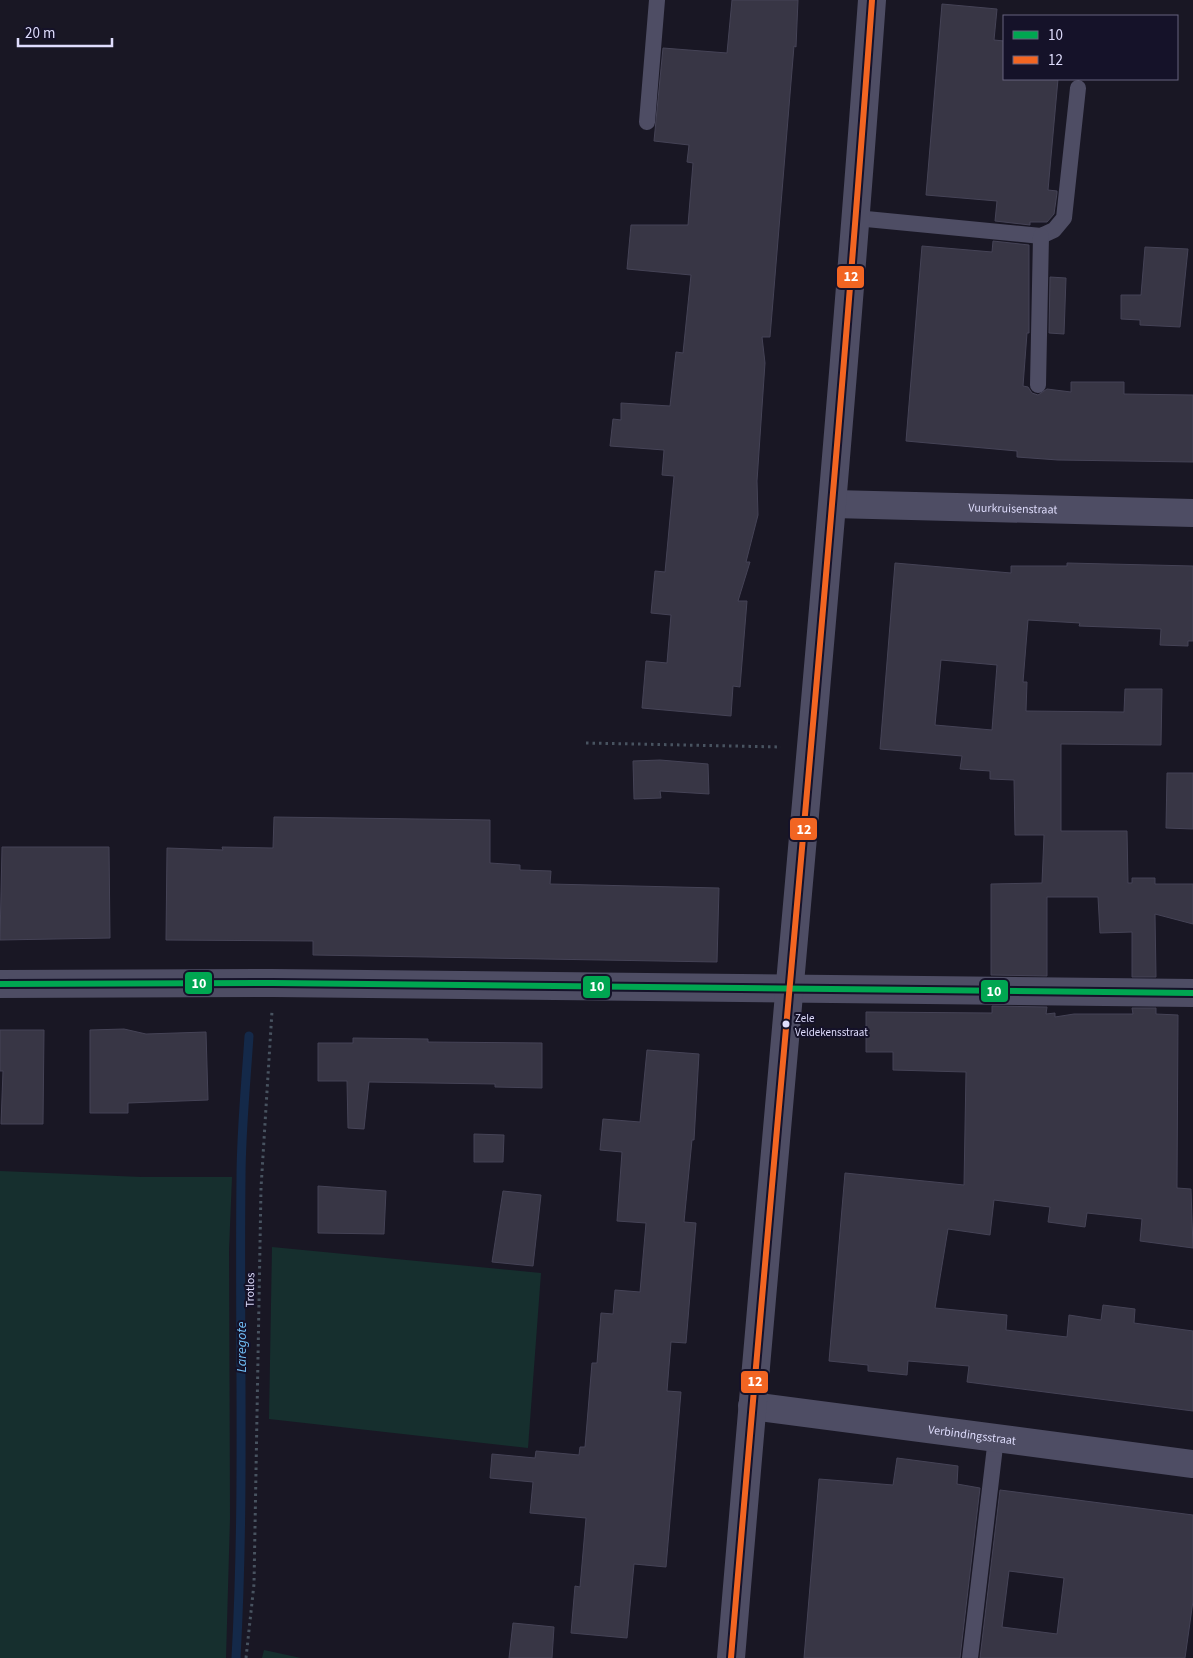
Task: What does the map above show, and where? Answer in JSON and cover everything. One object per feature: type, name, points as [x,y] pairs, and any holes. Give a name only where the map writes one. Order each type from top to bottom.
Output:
[{"type":"street","points":[[731,1658],[788,989],[812,747],[833,504],[872,0]]},
{"type":"street","name":"Vuurkruisenstraat","points":[[833,504],[1193,513]]},
{"type":"street","points":[[0,984],[273,983],[1193,993]]},
{"type":"street","name":"Verbindingsstraat","points":[[752,1406],[1193,1464]]},
{"type":"lane","points":[[647,122],[658,0]]},
{"type":"lane","points":[[856,218],[1041,236],[1054,230],[1064,218],[1078,88]]},
{"type":"lane","points":[[1038,385],[1041,236]]},
{"type":"lane","points":[[970,1658],[996,1438]]},
{"type":"path","points":[[586,743],[812,747]]},
{"type":"path","name":"Trotlos","points":[[246,1658],[254,1584],[261,1188],[273,983]]},
{"type":"green space","points":[[0,1171],[141,1177],[232,1177],[229,1250],[230,1518],[226,1658],[0,1658]]},
{"type":"green space","points":[[272,1247],[541,1273],[528,1448],[269,1419]]},
{"type":"green space","points":[[264,1650],[301,1658],[262,1658]]},
{"type":"building","points":[[732,0],[798,0],[796,47],[794,46],[770,337],[762,337],[765,363],[757,481],[758,515],[746,562],[750,562],[738,601],[747,601],[740,687],[733,686],[731,716],[642,708],[646,661],[667,663],[671,615],[651,613],[655,571],[665,572],[674,476],[662,475],[664,450],[610,446],[613,419],[621,420],[621,403],[670,406],[676,352],[683,353],[691,275],[627,269],[631,225],[688,225],[693,163],[687,162],[689,145],[654,141],[663,48],[727,53]]},
{"type":"building","points":[[942,4],[997,9],[994,40],[1003,41],[1003,80],[1058,80],[1048,190],[1057,191],[1054,214],[1047,222],[1030,222],[1030,225],[995,221],[997,201],[926,195]]},
{"type":"building","points":[[993,241],[1029,245],[1029,333],[1027,333],[1023,386],[1028,387],[1032,393],[1038,395],[1047,389],[1071,392],[1071,382],[1124,382],[1124,394],[1193,395],[1193,462],[1058,460],[1017,457],[1017,451],[906,441],[922,246],[992,252]]},
{"type":"building","points":[[1145,247],[1188,249],[1180,327],[1140,325],[1140,320],[1121,319],[1121,295],[1141,295]]},
{"type":"building","points":[[1050,277],[1066,278],[1064,334],[1049,333]]},
{"type":"building","points":[[895,563],[1011,573],[1011,566],[1067,566],[1067,563],[1193,566],[1193,641],[1188,641],[1188,646],[1160,645],[1161,629],[1079,626],[1080,623],[1028,620],[1023,682],[1027,682],[1026,711],[1124,712],[1125,689],[1162,689],[1161,745],[1061,744],[1061,831],[1127,831],[1128,883],[1132,883],[1132,878],[1155,878],[1155,884],[1193,884],[1193,924],[1155,914],[1156,977],[1132,977],[1132,932],[1100,933],[1098,897],[1047,897],[1047,976],[991,975],[991,884],[1042,883],[1044,835],[1015,835],[1014,780],[990,779],[990,771],[960,769],[962,756],[880,749]],"holes":[[[941,660],[997,665],[992,730],[935,725]]]},
{"type":"building","points":[[660,760],[708,764],[709,794],[660,791],[661,798],[634,799],[633,761]]},
{"type":"building","points":[[1167,773],[1193,773],[1193,829],[1166,828]]},
{"type":"building","points":[[274,817],[490,820],[490,863],[520,865],[520,870],[551,871],[550,884],[719,888],[717,962],[313,955],[313,941],[166,940],[167,848],[223,850],[222,847],[273,848]]},
{"type":"building","points":[[2,847],[109,847],[110,938],[0,940]]},
{"type":"building","points":[[992,1006],[1047,1007],[1046,1014],[1055,1013],[1055,1017],[1074,1014],[1133,1014],[1132,1008],[1156,1008],[1156,1014],[1178,1015],[1177,1188],[1191,1189],[1193,1248],[1140,1241],[1142,1219],[1087,1213],[1085,1227],[1048,1222],[1050,1207],[994,1200],[990,1235],[948,1229],[935,1308],[1007,1315],[1006,1330],[1067,1337],[1069,1315],[1101,1320],[1103,1305],[1135,1309],[1134,1323],[1193,1331],[1193,1411],[967,1382],[969,1366],[908,1361],[907,1375],[868,1371],[868,1365],[829,1361],[845,1173],[964,1185],[966,1072],[893,1070],[893,1052],[866,1052],[866,1012],[992,1013]]},
{"type":"building","points":[[124,1029],[146,1034],[206,1032],[208,1100],[128,1103],[128,1113],[90,1113],[90,1030]]},
{"type":"building","points":[[0,1030],[44,1030],[43,1124],[1,1124],[3,1071],[0,1071]]},
{"type":"building","points":[[353,1038],[428,1039],[428,1042],[542,1043],[542,1088],[495,1087],[495,1084],[369,1082],[364,1129],[348,1128],[347,1081],[318,1081],[318,1043],[353,1043]]},
{"type":"building","points":[[647,1050],[699,1054],[694,1140],[692,1140],[684,1222],[696,1223],[686,1343],[671,1342],[667,1391],[681,1392],[666,1567],[634,1564],[627,1638],[571,1633],[575,1586],[580,1587],[586,1518],[530,1513],[533,1482],[490,1478],[492,1454],[535,1458],[536,1451],[579,1455],[580,1447],[585,1447],[592,1363],[597,1363],[601,1313],[613,1314],[615,1290],[640,1292],[646,1223],[617,1221],[622,1152],[600,1150],[603,1119],[640,1122]]},
{"type":"building","points":[[474,1134],[504,1135],[503,1162],[474,1162]]},
{"type":"building","points":[[318,1186],[386,1191],[384,1234],[318,1233]]},
{"type":"building","points":[[503,1191],[541,1195],[533,1266],[492,1262]]},
{"type":"building","points":[[897,1458],[958,1466],[957,1484],[980,1488],[960,1658],[804,1658],[819,1479],[893,1485]]},
{"type":"building","points":[[1000,1490],[1193,1515],[1193,1601],[1185,1658],[980,1658]],"holes":[[[1009,1571],[1064,1578],[1057,1634],[1002,1627]]]},
{"type":"building","points":[[513,1623],[554,1627],[552,1658],[509,1658]]},
{"type":"waterway","name":"Laregote","points":[[236,1658],[241,1478],[241,1161],[249,1036]]},
{"type":"transit line","name":"12","points":[[731,1658],[840,415],[872,0]]},
{"type":"transit line","name":"10","points":[[0,984],[273,983],[1193,993]]},
{"type":"place","name":"Zele Veldekensstraat","points":[[786,1024]]}]
